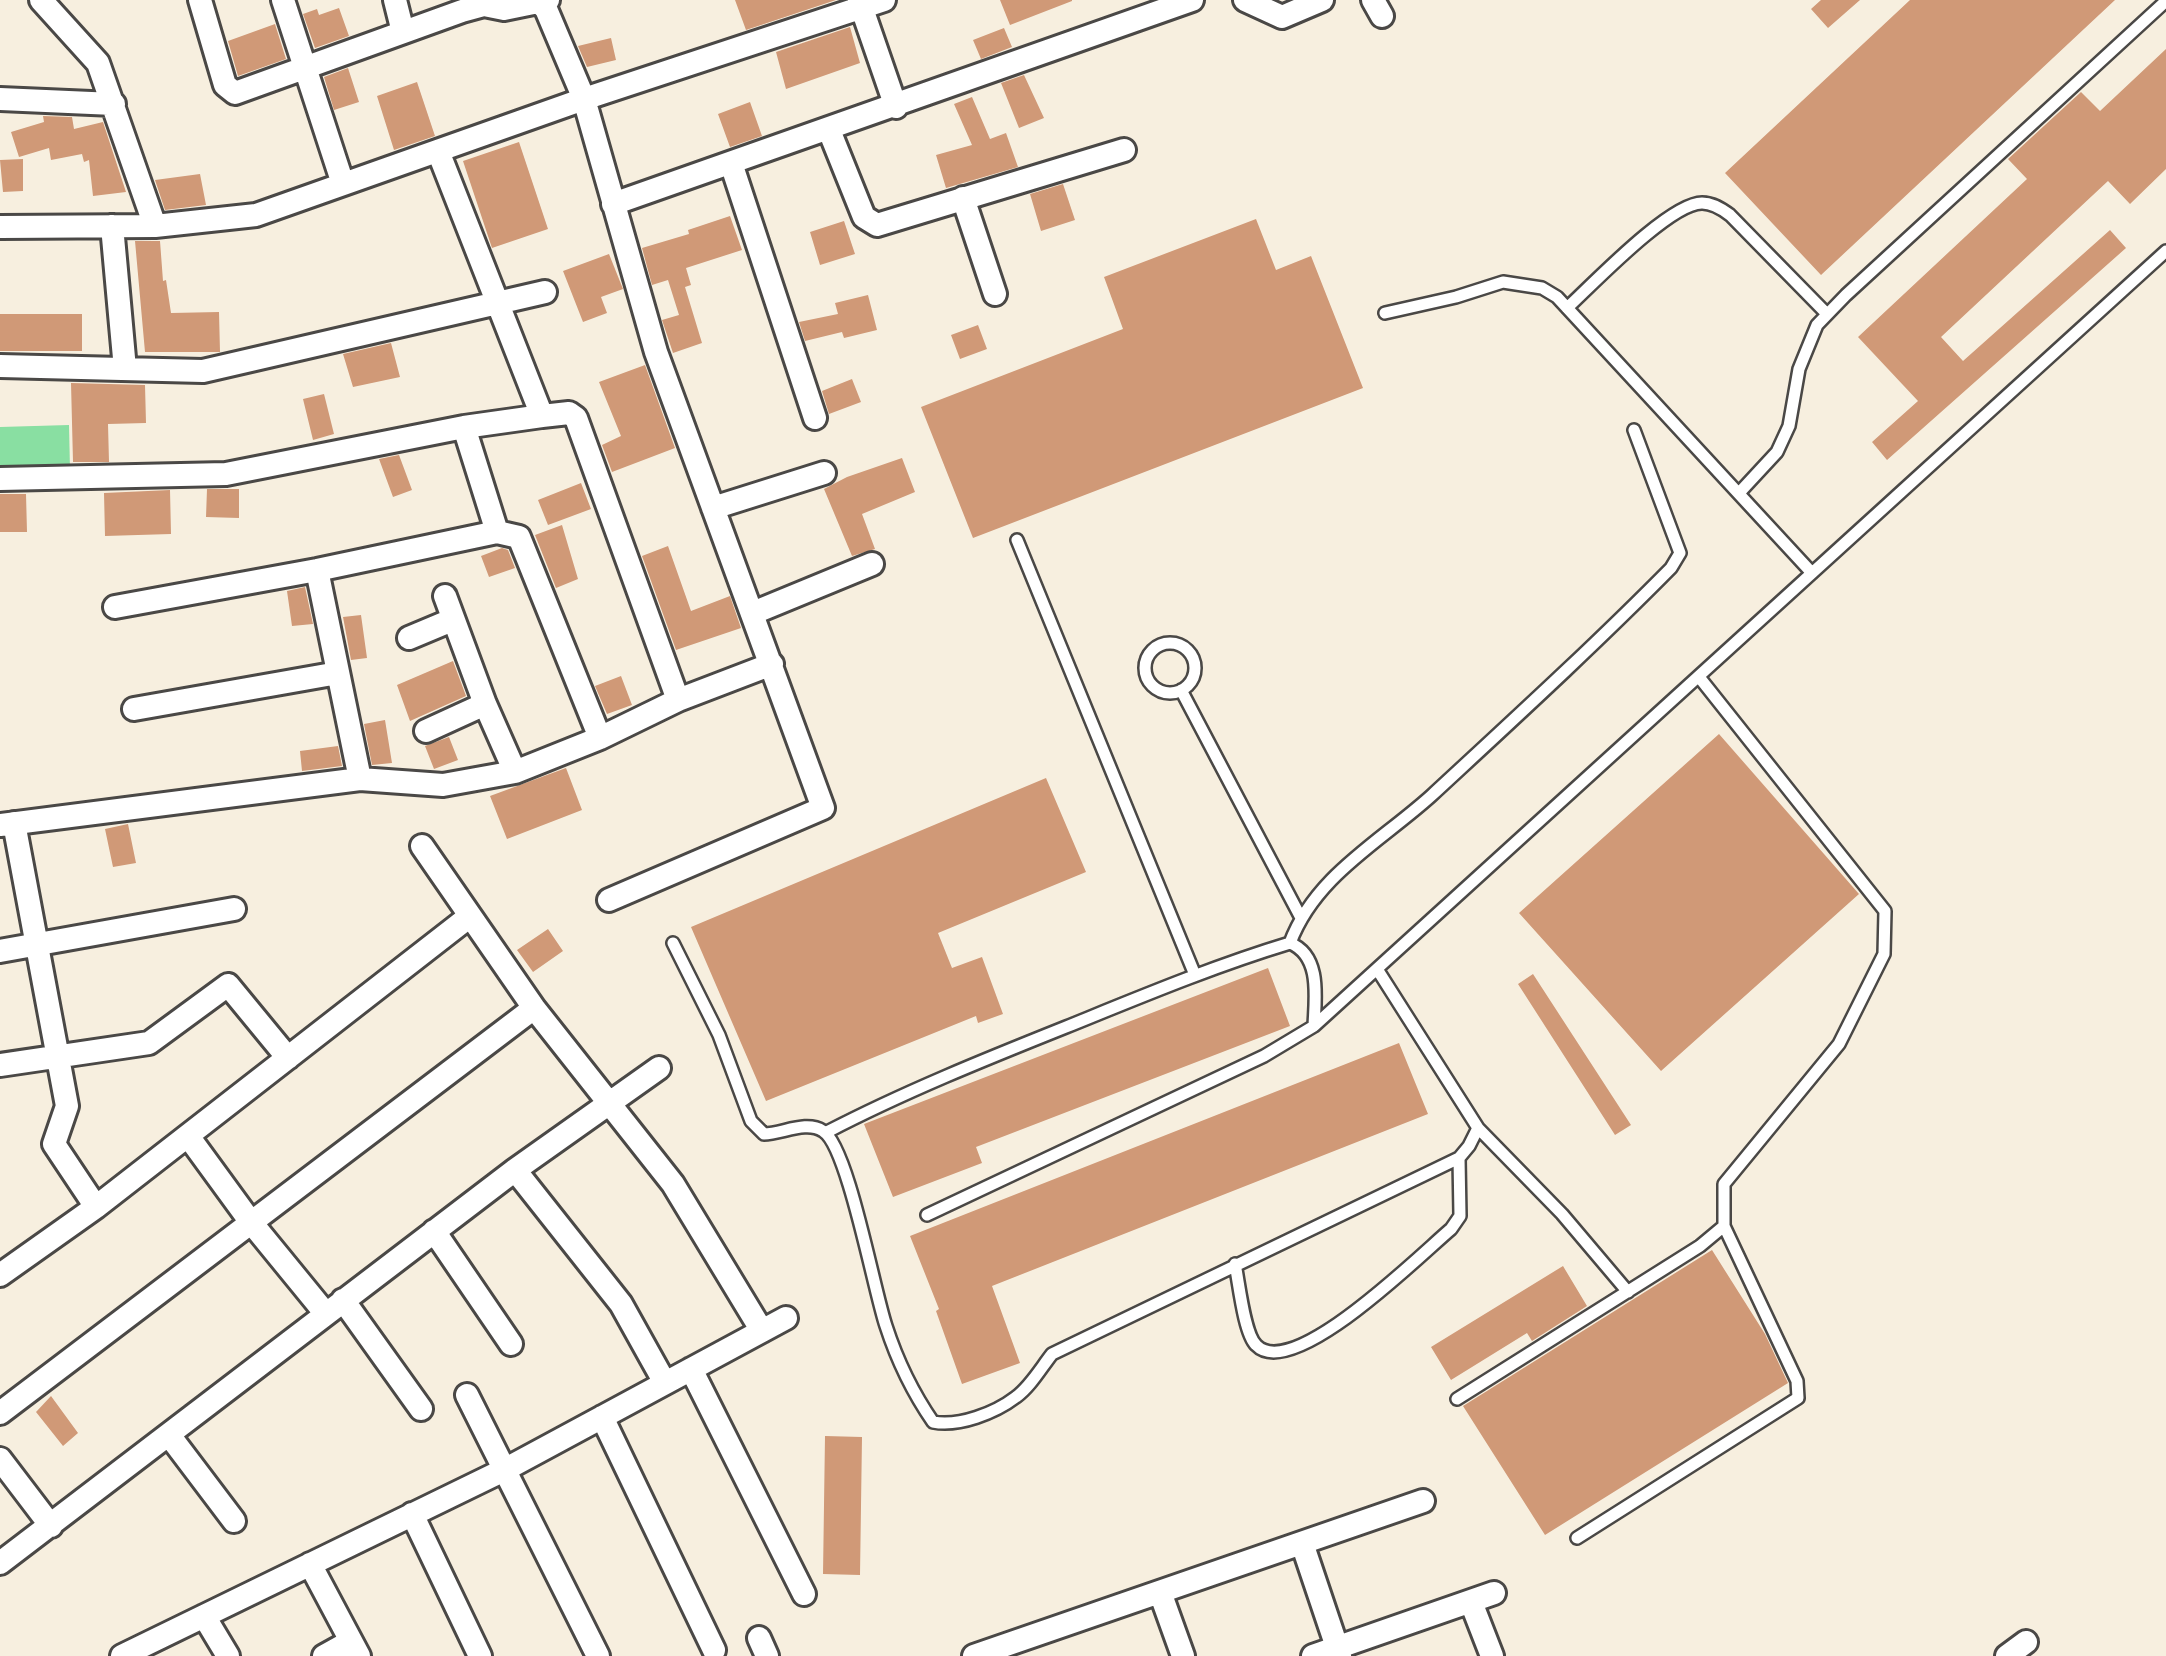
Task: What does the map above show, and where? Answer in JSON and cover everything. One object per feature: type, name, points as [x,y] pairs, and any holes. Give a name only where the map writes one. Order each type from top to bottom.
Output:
[{"type":"street","points":[[41,0],[98,63],[155,226]]},
{"type":"street","points":[[200,0],[228,90],[235,94],[484,6],[504,10],[542,1],[584,99],[656,352],[824,808],[608,900]]},
{"type":"street","points":[[283,0],[342,184]]},
{"type":"street","points":[[396,0],[403,32]]},
{"type":"street","points":[[613,204],[1192,0]]},
{"type":"street","points":[[1244,0],[1282,17],[1322,0]]},
{"type":"street","points":[[0,227],[155,226],[256,215],[869,3],[896,106]]},
{"type":"street","points":[[0,98],[114,104]]},
{"type":"street","points":[[829,130],[864,217],[876,225],[1124,150]]},
{"type":"street","points":[[438,151],[542,416]]},
{"type":"street","points":[[731,163],[815,418]]},
{"type":"street","points":[[963,198],[996,294]]},
{"type":"street","points":[[112,226],[125,369]]},
{"type":"street","points":[[0,366],[203,370],[545,292]]},
{"type":"street","points":[[0,479],[226,474],[464,427],[569,412],[576,418],[678,700]]},
{"type":"street","points":[[464,427],[497,532]]},
{"type":"street","points":[[713,508],[824,472]]},
{"type":"street","points":[[115,607],[497,532],[519,537],[600,738]]},
{"type":"street","points":[[753,613],[872,564]]},
{"type":"street","points":[[317,570],[360,779]]},
{"type":"street","points":[[444,596],[515,772]]},
{"type":"street","points":[[408,638],[452,620]]},
{"type":"street","points":[[96,1207],[54,1144],[66,1106],[37,944],[7,824],[360,779],[443,786],[515,772],[600,738],[678,700],[772,664]]},
{"type":"street","points":[[134,709],[338,673]]},
{"type":"street","points":[[426,731],[485,704]]},
{"type":"street","points":[[422,846],[534,1008],[672,1184],[762,1331]]},
{"type":"street","points":[[0,951],[234,909]]},
{"type":"street","points":[[0,1275],[96,1207],[470,916]]},
{"type":"street","points":[[0,1065],[149,1044],[228,985],[288,1058]]},
{"type":"street","points":[[0,1413],[534,1008]]},
{"type":"street","points":[[0,1563],[515,1170],[660,1068]]},
{"type":"street","points":[[188,1136],[250,1221],[334,1307],[421,1409]]},
{"type":"street","points":[[515,1170],[621,1304],[665,1383]]},
{"type":"street","points":[[434,1232],[511,1344]]},
{"type":"street","points":[[122,1656],[506,1469],[786,1318]]},
{"type":"street","points":[[691,1370],[804,1594]]},
{"type":"street","points":[[467,1395],[598,1656]]},
{"type":"street","points":[[602,1417],[714,1650]]},
{"type":"street","points":[[169,1436],[234,1522]]},
{"type":"street","points":[[0,1459],[51,1526]]},
{"type":"street","points":[[974,1656],[1423,1501]]},
{"type":"street","points":[[412,1514],[480,1656]]},
{"type":"street","points":[[1302,1543],[1338,1652]]},
{"type":"street","points":[[310,1564],[355,1649],[324,1656]]},
{"type":"street","points":[[1160,1592],[1183,1656]]},
{"type":"street","points":[[1313,1656],[1338,1652],[1482,1598],[1492,1656]]},
{"type":"street","points":[[204,1616],[228,1656]]},
{"type":"street","points":[[2006,1656],[2026,1642]]},
{"type":"lane","points":[[1739,493],[1776,452],[1789,426],[1798,369],[1817,325],[2166,1]]},
{"type":"lane","points":[[1567,308],[1663,220],[1699,202],[1718,206],[1730,215],[1827,314]]},
{"type":"lane","points":[[927,1215],[1264,1056],[1314,1026],[2166,251]]},
{"type":"lane","points":[[1385,313],[1503,282],[1542,288],[1567,308],[1812,573]]},
{"type":"lane","points":[[1290,943],[1300,916],[1323,886],[1508,726],[1671,568],[1680,552],[1634,430]]},
{"type":"lane","points":[[1017,540],[1195,975]]},
{"type":"lane","points":[[1161,644],[1178,644],[1194,662],[1193,678],[1181,690],[1158,690],[1147,678],[1145,662],[1161,644]]},
{"type":"lane","points":[[1577,1538],[1798,1398],[1797,1381],[1724,1226],[1724,1184],[1839,1044],[1884,954],[1886,911],[1699,677]]},
{"type":"lane","points":[[1181,690],[1300,916]]},
{"type":"lane","points":[[673,942],[719,1035],[751,1122],[764,1134],[800,1127],[827,1132],[854,1201],[886,1328],[897,1358],[933,1422],[944,1424],[980,1416],[1017,1397],[1052,1354],[1458,1158],[1470,1146],[1478,1128]]},
{"type":"lane","points":[[827,1132],[904,1095],[1195,975],[1290,943],[1298,946],[1311,964],[1315,978],[1314,1026]]},
{"type":"lane","points":[[1377,969],[1478,1128],[1562,1214],[1628,1292]]},
{"type":"lane","points":[[1235,1264],[1252,1342],[1264,1352],[1282,1354],[1324,1336],[1451,1229],[1460,1216],[1458,1158]]},
{"type":"lane","points":[[1456,1399],[1700,1246],[1724,1226]]},
{"type":"green space","points":[[69,425],[70,470],[0,471],[0,427]]},
{"type":"building","points":[[735,0],[836,0],[746,30]]},
{"type":"building","points":[[1000,0],[1072,0],[1072,1],[1010,25]]},
{"type":"building","points":[[1821,0],[1860,0],[1828,28],[1811,9]]},
{"type":"building","points":[[1910,0],[2115,0],[1821,275],[1725,173]]},
{"type":"building","points":[[339,8],[349,36],[315,48],[303,14],[317,9],[319,15]]},
{"type":"building","points":[[275,24],[286,59],[238,76],[228,41]]},
{"type":"building","points":[[850,27],[860,63],[786,89],[776,52]]},
{"type":"building","points":[[1004,28],[1012,47],[981,59],[973,40]]},
{"type":"building","points":[[611,38],[616,60],[587,67],[578,46]]},
{"type":"building","points":[[2166,49],[2166,169],[2130,204],[2108,181],[1941,337],[1963,361],[2110,230],[2126,248],[1887,460],[1872,442],[1918,401],[1858,337],[2027,179],[2008,159],[2081,92],[2100,111]]},
{"type":"building","points":[[348,68],[359,102],[334,110],[324,77]]},
{"type":"building","points":[[1024,75],[1044,118],[1019,128],[1001,83]]},
{"type":"building","points":[[417,82],[435,136],[394,150],[377,96]]},
{"type":"building","points":[[972,97],[990,139],[1006,133],[1018,167],[946,188],[936,155],[972,145],[954,104]]},
{"type":"building","points":[[750,102],[762,136],[730,147],[718,114]]},
{"type":"building","points":[[43,116],[72,117],[74,129],[103,122],[126,192],[93,196],[89,160],[84,162],[82,154],[51,160],[49,148],[19,157],[11,132],[44,122]]},
{"type":"building","points":[[519,142],[548,229],[492,248],[463,161]]},
{"type":"building","points":[[23,159],[23,191],[3,192],[0,160]]},
{"type":"building","points":[[200,174],[206,205],[165,210],[155,180]]},
{"type":"building","points":[[1063,184],[1075,220],[1041,231],[1030,194]]},
{"type":"building","points":[[730,216],[742,250],[686,268],[691,285],[685,287],[702,343],[673,353],[662,320],[679,315],[668,280],[652,285],[642,248]]},
{"type":"building","points":[[1256,219],[1276,270],[1311,256],[1363,388],[973,538],[921,407],[1123,329],[1104,277]]},
{"type":"building","points":[[844,221],[855,254],[820,265],[810,232]]},
{"type":"building","points":[[135,241],[160,241],[163,281],[166,280],[171,313],[219,312],[220,352],[145,352]]},
{"type":"building","points":[[609,254],[623,289],[601,297],[607,313],[583,322],[563,271]]},
{"type":"building","points":[[868,295],[877,330],[844,338],[842,332],[805,341],[799,322],[838,314],[835,303]]},
{"type":"building","points":[[0,314],[82,314],[82,351],[0,351]]},
{"type":"building","points":[[978,325],[987,349],[960,359],[951,335]]},
{"type":"building","points":[[391,343],[400,377],[353,387],[343,354]]},
{"type":"building","points":[[645,365],[675,448],[612,472],[602,445],[621,436],[599,382]]},
{"type":"building","points":[[852,379],[861,402],[829,414],[822,391]]},
{"type":"building","points":[[71,383],[145,385],[146,423],[108,424],[109,462],[73,462]]},
{"type":"building","points":[[324,394],[334,434],[313,440],[303,399]]},
{"type":"building","points":[[399,455],[412,490],[393,497],[379,459]]},
{"type":"building","points":[[902,458],[915,492],[862,514],[875,549],[852,556],[824,489]]},
{"type":"building","points":[[581,483],[591,509],[548,525],[538,500]]},
{"type":"building","points":[[207,489],[239,489],[239,518],[206,517]]},
{"type":"building","points":[[170,490],[171,534],[105,536],[104,493]]},
{"type":"building","points":[[0,494],[26,494],[27,532],[0,532]]},
{"type":"building","points":[[562,525],[578,579],[556,588],[535,535]]},
{"type":"building","points":[[668,546],[691,611],[730,596],[741,628],[676,650],[642,556]]},
{"type":"building","points":[[502,548],[508,550],[515,568],[489,577],[481,556]]},
{"type":"building","points":[[305,587],[313,624],[292,626],[287,591]]},
{"type":"building","points":[[361,615],[367,658],[351,660],[343,617]]},
{"type":"building","points":[[453,661],[466,696],[410,721],[397,685]]},
{"type":"building","points":[[621,676],[632,705],[607,714],[595,686]]},
{"type":"building","points":[[385,720],[392,763],[372,765],[364,724]]},
{"type":"building","points":[[1719,734],[1859,894],[1661,1071],[1519,913]]},
{"type":"building","points":[[449,737],[458,760],[434,769],[425,746]]},
{"type":"building","points":[[338,746],[342,766],[302,771],[300,751]]},
{"type":"building","points":[[566,768],[582,810],[507,839],[490,796]]},
{"type":"building","points":[[1046,778],[1086,872],[938,933],[952,968],[982,957],[1003,1014],[978,1023],[976,1016],[766,1101],[691,927]]},
{"type":"building","points":[[128,824],[136,863],[113,867],[105,829]]},
{"type":"building","points":[[548,929],[563,951],[533,972],[517,950]]},
{"type":"building","points":[[1268,968],[1290,1026],[976,1147],[982,1163],[893,1197],[864,1124]]},
{"type":"building","points":[[1533,974],[1631,1125],[1615,1135],[1518,984]]},
{"type":"building","points":[[1399,1043],[1428,1114],[992,1286],[1020,1363],[962,1384],[936,1311],[939,1309],[910,1236]]},
{"type":"building","points":[[1712,1250],[1765,1334],[1788,1383],[1545,1535],[1463,1406]]},
{"type":"building","points":[[1563,1266],[1587,1306],[1532,1341],[1527,1333],[1451,1380],[1431,1347]]},
{"type":"building","points":[[51,1396],[78,1433],[63,1446],[36,1412]]},
{"type":"building","points":[[825,1436],[862,1437],[860,1575],[823,1574]]}]
